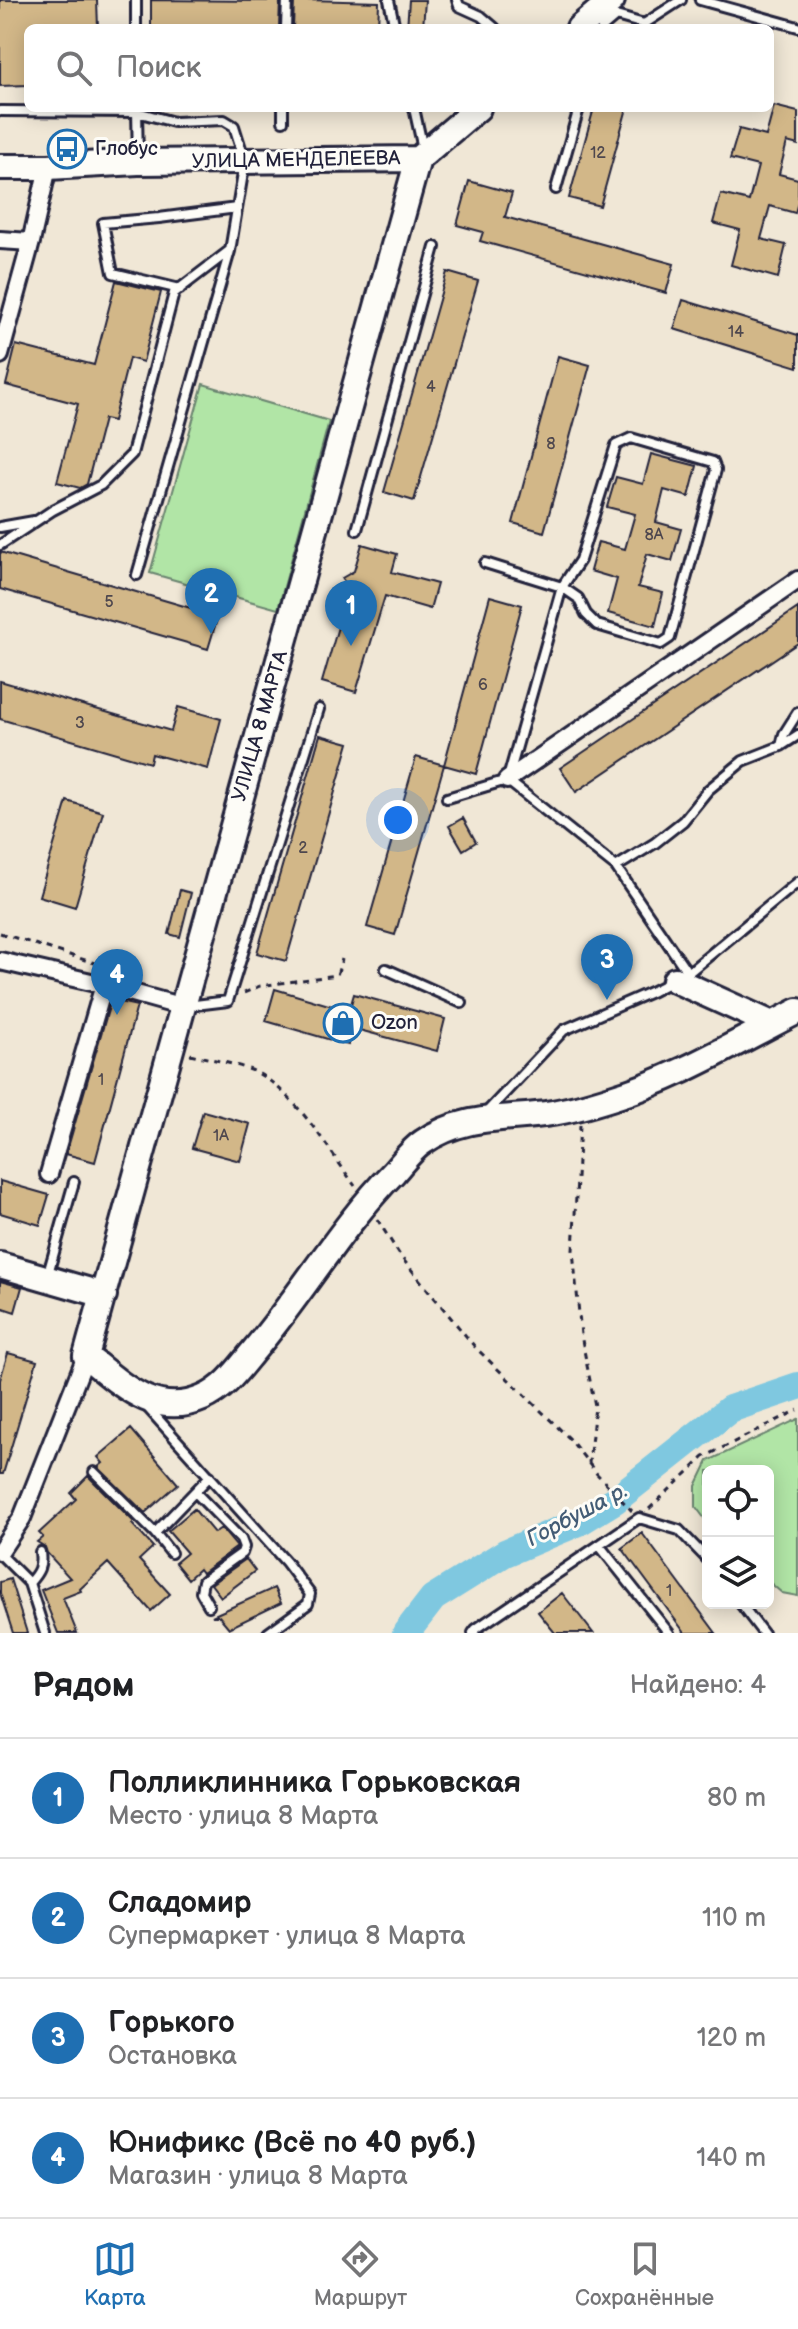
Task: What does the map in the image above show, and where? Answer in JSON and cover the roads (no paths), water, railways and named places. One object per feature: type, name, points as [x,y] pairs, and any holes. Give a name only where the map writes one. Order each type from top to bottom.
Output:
[{"type":"street","points":[[584,24],[612,0]]},
{"type":"street","name":"УЛИЦА МЕНДЕЛЕЕВА","points":[[0,167],[421,156],[473,112]]},
{"type":"street","name":"УЛИЦА 8 МАРТА","points":[[86,1356],[421,156]]},
{"type":"street","points":[[0,355],[48,167]]},
{"type":"street","points":[[0,240],[31,242]]},
{"type":"street","points":[[507,780],[798,580]]},
{"type":"street","points":[[0,961],[183,1007]]},
{"type":"street","points":[[681,976],[772,1024]]},
{"type":"street","points":[[49,1174],[104,985]]},
{"type":"street","points":[[0,1553],[22,1518],[86,1356],[138,1396],[168,1405],[188,1404],[223,1388],[266,1336],[366,1200],[421,1143],[449,1127],[481,1118],[552,1113],[612,1098],[668,1076],[798,1011]]},
{"type":"street","points":[[0,1265],[104,1295]]},
{"type":"lane","points":[[136,0],[136,24]]},
{"type":"lane","points":[[286,24],[287,0]]},
{"type":"lane","points":[[389,0],[394,24]]},
{"type":"lane","points":[[457,0],[459,6],[490,24]]},
{"type":"lane","points":[[607,24],[616,16],[644,24],[681,0]]},
{"type":"lane","points":[[700,0],[798,27]]},
{"type":"lane","points":[[0,111],[24,111]]},
{"type":"lane","points":[[137,112],[138,162]]},
{"type":"lane","points":[[137,575],[230,251],[245,161],[234,126],[224,120],[174,122],[143,112]]},
{"type":"lane","points":[[283,112],[283,121]]},
{"type":"lane","points":[[415,112],[421,156]]},
{"type":"lane","points":[[556,189],[578,112]]},
{"type":"lane","points":[[180,289],[113,273],[103,223],[237,208]]},
{"type":"lane","points":[[357,530],[435,247]]},
{"type":"lane","points":[[0,545],[101,485],[132,454],[174,293],[230,251]]},
{"type":"lane","points":[[485,563],[562,587],[578,598],[586,614],[597,625],[661,644],[670,638],[716,470],[713,462],[631,438],[616,445],[580,560],[562,587],[507,780]]},
{"type":"lane","points":[[0,527],[39,520]]},
{"type":"lane","points":[[183,1007],[228,1001],[319,709]]},
{"type":"lane","points":[[781,746],[784,734],[798,712]]},
{"type":"lane","points":[[616,867],[683,821],[708,790],[743,761],[781,746],[798,735]]},
{"type":"lane","points":[[447,798],[507,780]]},
{"type":"lane","points":[[507,780],[616,867],[681,976]]},
{"type":"lane","points":[[481,1118],[564,1030],[681,976],[798,882]]},
{"type":"lane","points":[[386,969],[462,1003]]},
{"type":"lane","points":[[47,1278],[74,1182]]},
{"type":"lane","points":[[138,1396],[286,1562],[310,1594],[308,1604],[268,1633]]},
{"type":"lane","points":[[94,1472],[171,1553]]},
{"type":"lane","points":[[155,1533],[210,1476]]},
{"type":"lane","points":[[196,1493],[241,1539],[244,1547],[242,1553],[203,1581],[201,1592],[209,1606]]},
{"type":"lane","points":[[476,1632],[639,1518],[679,1530],[702,1554]]},
{"type":"lane","points":[[599,1545],[669,1633]]},
{"type":"lane","points":[[29,1583],[42,1564],[40,1552]]},
{"type":"lane","points":[[0,1553],[29,1583],[45,1633]]},
{"type":"lane","points":[[745,1609],[763,1633]]},
{"type":"waterway","name":"Горбуша р.","points":[[406,1633],[433,1598],[505,1553],[579,1522],[615,1500],[730,1409],[798,1386]]},
{"type":"place","name":"Глобус","points":[[67,149]]},
{"type":"place","name":"Сладомир","points":[[211,634]]},
{"type":"place","name":"Полликлинника Горьковская","points":[[351,646]]},
{"type":"place","name":"Горького","points":[[607,1000]]},
{"type":"place","name":"Юнификс (Всё по 40 руб.)","points":[[117,1015]]},
{"type":"place","name":"Ozon","points":[[343,1023]]}]
